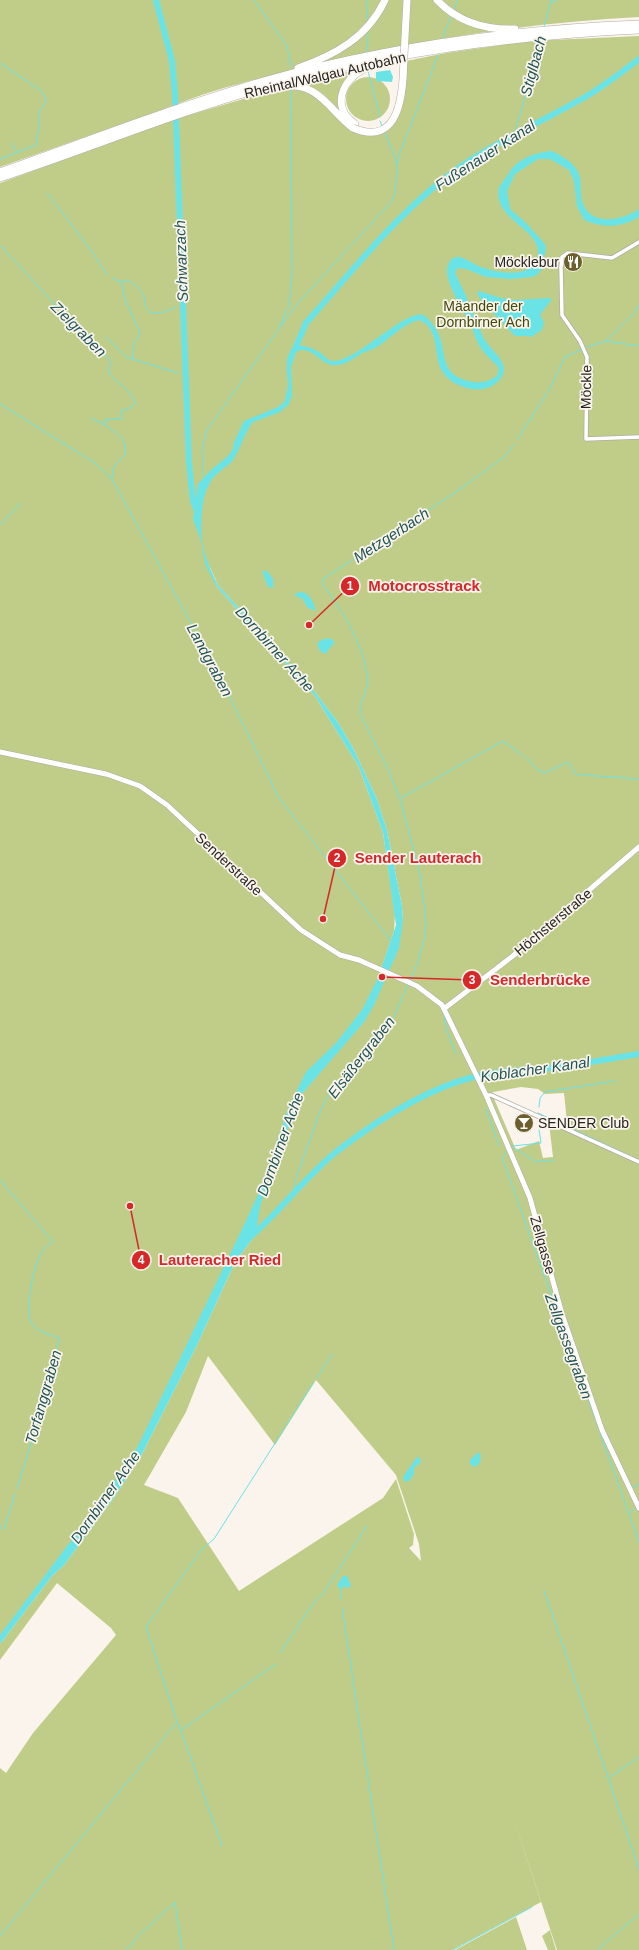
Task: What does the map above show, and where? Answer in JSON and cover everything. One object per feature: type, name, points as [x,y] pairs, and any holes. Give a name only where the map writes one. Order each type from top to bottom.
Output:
[{"type":"highway","points":[[385,0],[378,13],[363,32],[343,48],[313,63],[263,78],[261,85],[294,86],[315,92],[354,126],[366,131],[380,130],[394,120],[398,111],[403,86],[407,0]]},
{"type":"highway","points":[[403,0],[399,87],[395,108],[391,115],[381,124],[367,127],[354,126],[346,115],[341,103],[343,89],[350,79],[359,71],[370,66],[414,54]]},
{"type":"highway","points":[[437,0],[450,13],[468,23],[500,29],[528,28],[537,34]]},
{"type":"highway","name":"Rheintal/Walgau Autobahn","points":[[0,178],[181,110],[261,85],[373,55],[461,40],[587,30],[639,24]]},
{"type":"highway","name":"Rheintal/Walgau Autobahn","points":[[587,30],[639,30]]},
{"type":"highway","name":"Rheintal/Walgau Autobahn","points":[[261,85],[414,54],[537,34]]},
{"type":"highway","name":"Rheintal/Walgau Autobahn","points":[[0,172],[169,115]]},
{"type":"main road","name":"Senderstraße","points":[[0,752],[106,774],[140,786],[167,805],[301,930],[337,954],[367,964],[412,983],[445,1008]]},
{"type":"main road","name":"Höchsterstraße","points":[[445,1008],[519,950],[639,847]]},
{"type":"main road","name":"Zellgasse","points":[[445,1008],[482,1087],[530,1198],[562,1314],[602,1430],[639,1508]]},
{"type":"street","name":"Möckle","points":[[639,242],[612,258],[568,253],[561,259],[562,315],[580,341],[587,357],[586,439],[639,437]]},
{"type":"street","points":[[486,1096],[491,1095],[639,1162]]},
{"type":"green space","points":[[0,0],[639,0],[639,17],[588,20],[486,32],[435,40],[335,60],[214,91],[0,167]]},
{"type":"green space","name":"Mäander der Dornbirner Ach","points":[[639,36],[639,845],[512,958],[639,851],[639,1950],[557,1950],[508,1801],[541,1902],[452,1950],[0,1950],[0,1768],[6,1773],[33,1733],[116,1635],[111,1628],[57,1583],[0,1660],[0,1644],[52,1576],[64,1565],[113,1499],[140,1458],[197,1345],[235,1262],[253,1238],[250,1232],[137,1456],[0,1640],[0,183],[172,120],[277,89],[294,87],[323,100],[345,124],[375,133],[399,114],[404,99],[406,61],[446,53],[530,41]],"holes":[[[208,563],[218,585],[314,691],[337,721],[353,748],[376,797],[387,830],[402,906],[403,920],[379,976],[394,931],[395,914],[383,833],[359,767],[315,696],[217,587]],[[521,1087],[538,1089],[545,1094],[564,1093],[568,1132],[549,1123],[553,1157],[543,1158],[539,1141],[516,1150],[492,1094],[493,1092]],[[208,1356],[275,1445],[316,1380],[396,1475],[419,1544],[421,1561],[409,1548],[413,1545],[414,1534],[396,1479],[383,1498],[239,1591],[178,1498],[144,1485],[186,1412]]]},
{"type":"green space","points":[[355,70],[345,80],[340,88],[338,99],[339,112],[321,93],[311,88],[296,84]]},
{"type":"green space","points":[[372,77],[377,78],[384,83],[389,90],[389,108],[384,115],[377,120],[364,121],[359,120],[352,115],[347,108],[346,95],[347,90],[352,83],[359,78]]},
{"type":"green space","points":[[516,1917],[527,1950],[455,1950]]},
{"type":"green space","points":[[550,1930],[556,1950],[548,1950],[542,1936]]},
{"type":"water","points":[[390,70],[393,77],[392,82],[376,81],[376,72]]},
{"type":"water","name":"Dornbirner Ache","points":[[552,151],[560,155],[576,168],[580,178],[581,197],[584,207],[590,213],[605,219],[614,219],[623,217],[639,209],[639,217],[632,221],[612,226],[591,223],[584,220],[577,206],[574,181],[569,170],[550,159],[538,159],[515,174],[507,191],[510,209],[526,223],[544,243],[546,247],[542,269],[537,275],[532,277],[510,279],[486,277],[466,269],[458,268],[455,272],[483,337],[502,362],[504,369],[503,374],[498,381],[485,389],[470,389],[462,387],[449,379],[440,367],[435,340],[430,328],[419,320],[406,325],[373,349],[362,353],[343,364],[331,365],[307,351],[302,350],[296,352],[291,367],[292,395],[289,404],[280,412],[253,422],[233,460],[211,481],[205,494],[202,510],[202,541],[210,569],[218,585],[314,691],[337,721],[353,748],[376,797],[387,830],[402,906],[403,920],[399,948],[374,1005],[364,1022],[301,1095],[268,1179],[253,1238],[235,1262],[197,1345],[140,1458],[113,1499],[64,1565],[52,1576],[0,1644],[0,1635],[98,1505],[138,1446],[261,1188],[289,1106],[306,1072],[336,1043],[362,1010],[378,978],[396,925],[383,833],[359,767],[315,696],[217,587],[205,564],[201,541],[193,519],[198,484],[211,470],[228,456],[233,449],[234,442],[244,421],[278,407],[285,401],[288,389],[287,358],[296,342],[297,345],[312,349],[328,359],[335,361],[356,352],[405,319],[415,315],[423,315],[438,332],[447,365],[457,377],[468,381],[480,382],[490,380],[497,376],[499,368],[479,345],[453,291],[448,277],[448,266],[449,262],[456,257],[488,269],[513,273],[521,272],[534,265],[537,258],[538,248],[534,240],[527,232],[503,209],[499,199],[499,188],[512,168],[522,160],[533,155]]},
{"type":"water","points":[[479,291],[501,298],[515,300],[552,299],[540,315],[544,322],[542,330],[531,337],[515,336],[481,300],[477,293]]},
{"type":"water","points":[[262,571],[267,571],[273,579],[273,588],[268,587]]},
{"type":"water","points":[[302,592],[310,597],[316,611],[308,608],[302,598],[295,596],[296,593]]},
{"type":"water","points":[[329,638],[335,642],[325,654],[321,652],[317,644],[321,640]]},
{"type":"water","points":[[478,1452],[480,1454],[480,1461],[478,1465],[474,1467],[470,1464],[470,1460]]},
{"type":"water","points":[[417,1457],[420,1458],[421,1462],[414,1468],[414,1474],[409,1481],[405,1482],[403,1477]]},
{"type":"water","points":[[343,1576],[347,1576],[351,1586],[348,1588],[344,1586],[341,1590],[337,1585]]},
{"type":"waterway","name":"Schwarzach","points":[[156,0],[172,61],[175,94],[189,463],[193,501],[196,509]]},
{"type":"waterway","points":[[254,0],[287,46],[291,67]]},
{"type":"waterway","points":[[366,0],[368,21]]},
{"type":"waterway","points":[[454,9],[457,0]]},
{"type":"waterway","name":"Stiglbach","points":[[544,27],[551,0]]},
{"type":"waterway","name":"Stiglbach","points":[[551,3],[557,0]]},
{"type":"waterway","points":[[443,37],[451,16]]},
{"type":"waterway","points":[[367,51],[368,33]]},
{"type":"waterway","name":"Stiglbach","points":[[515,132],[541,39]]},
{"type":"waterway","points":[[280,327],[299,302],[392,201],[395,190],[399,155],[438,55]]},
{"type":"waterway","name":"Fußenauer Kanal","points":[[295,349],[306,323],[382,236],[439,183],[476,156],[595,91],[639,59]]},
{"type":"waterway","points":[[0,63],[40,90],[46,98],[46,101],[38,114],[40,121],[36,145],[0,159]]},
{"type":"waterway","points":[[368,71],[380,117]]},
{"type":"waterway","points":[[203,477],[202,448],[207,430],[278,330],[289,305],[292,276],[291,90]]},
{"type":"waterway","points":[[380,121],[382,126]]},
{"type":"waterway","points":[[385,133],[397,163]]},
{"type":"waterway","points":[[11,143],[17,152]]},
{"type":"waterway","points":[[47,193],[93,253],[107,275]]},
{"type":"waterway","name":"Zielgraben","points":[[0,245],[98,351],[107,356],[111,363],[108,368],[109,373],[127,390],[133,398],[135,403],[132,407],[121,411],[121,419],[104,420],[105,425],[117,434],[125,445],[125,455],[114,466],[112,478]]},
{"type":"waterway","points":[[112,278],[121,282],[128,280],[135,285],[144,296],[146,307],[150,312],[157,314],[176,307]]},
{"type":"waterway","points":[[121,282],[125,300],[140,334],[134,344],[133,358]]},
{"type":"waterway","points":[[606,341],[636,311],[639,305]]},
{"type":"waterway","points":[[106,337],[126,357],[178,373]]},
{"type":"waterway","name":"Metzgerbach","points":[[587,347],[606,341],[639,346]]},
{"type":"waterway","name":"Metzgerbach","points":[[517,440],[549,390],[565,357],[582,349]]},
{"type":"waterway","name":"Landgraben","points":[[0,404],[95,463],[112,479],[216,669],[279,798],[391,941]]},
{"type":"waterway","points":[[91,418],[105,425]]},
{"type":"waterway","name":"Metzgerbach","points":[[410,981],[418,961],[425,936],[426,920],[420,874],[400,799],[387,767],[360,714],[367,684],[366,672],[359,645],[345,618],[322,584],[323,579],[459,490],[504,457],[514,444]]},
{"type":"waterway","points":[[0,525],[21,503]]},
{"type":"waterway","name":"Elsäßergraben","points":[[401,798],[503,741],[522,755]]},
{"type":"waterway","name":"Elsäßergraben","points":[[525,756],[538,770],[545,773],[568,762],[576,774],[639,779]]},
{"type":"waterway","name":"Elsäßergraben","points":[[293,1194],[295,1181],[321,1109],[327,1098],[382,1034],[394,1017],[408,984]]},
{"type":"waterway","points":[[444,1015],[447,1031],[456,1054]]},
{"type":"waterway","name":"Koblacher Kanal","points":[[248,1239],[260,1229],[313,1173],[336,1152],[385,1117],[421,1097],[459,1081],[485,1074],[565,1066],[639,1054]]},
{"type":"waterway","name":"Landgraben","points":[[539,1107],[540,1098],[545,1092],[615,1081]]},
{"type":"waterway","points":[[486,1109],[499,1146]]},
{"type":"waterway","points":[[538,1113],[639,1160]]},
{"type":"waterway","name":"Landgraben","points":[[513,1146],[541,1143],[539,1130]]},
{"type":"waterway","points":[[513,1147],[536,1162],[554,1160]]},
{"type":"waterway","name":"Zellgassegraben","points":[[507,1151],[502,1157],[639,1542]]},
{"type":"waterway","name":"Torfanggraben","points":[[0,1180],[53,1242],[40,1254],[30,1290],[29,1310],[32,1324],[35,1327],[45,1333],[59,1338],[54,1368],[17,1489]]},
{"type":"waterway","points":[[317,1378],[332,1354]]},
{"type":"waterway","points":[[0,1936],[177,1722],[146,1627],[201,1550],[214,1539],[314,1382]]},
{"type":"waterway","points":[[633,1488],[639,1484]]},
{"type":"waterway","name":"Torfanggraben","points":[[0,1527],[4,1529],[15,1494]]},
{"type":"waterway","points":[[630,1513],[636,1507]]},
{"type":"waterway","points":[[280,1653],[314,1602],[323,1594],[367,1526]]},
{"type":"waterway","points":[[341,1590],[341,1599]]},
{"type":"waterway","points":[[544,1590],[639,1869]]},
{"type":"waterway","points":[[342,1608],[394,1950]]},
{"type":"waterway","points":[[181,1730],[276,1664]]},
{"type":"waterway","points":[[178,1723],[222,1846]]},
{"type":"waterway","points":[[610,1777],[639,1757]]},
{"type":"waterway","points":[[126,1950],[141,1933],[175,1902],[182,1950]]},
{"type":"waterway","points":[[453,1950],[532,1907]]},
{"type":"waterway","points":[[597,1950],[639,1914]]},
{"type":"place","name":"Möcklebur","points":[[573,262]]},
{"type":"place","name":"Motocrosstrack","points":[[309,625]]},
{"type":"place","name":"Sender Lauterach","points":[[323,919]]},
{"type":"place","name":"Senderbrücke","points":[[382,977]]},
{"type":"place","name":"SENDER Club","points":[[524,1123]]},
{"type":"place","name":"Lauteracher Ried","points":[[130,1206]]}]
